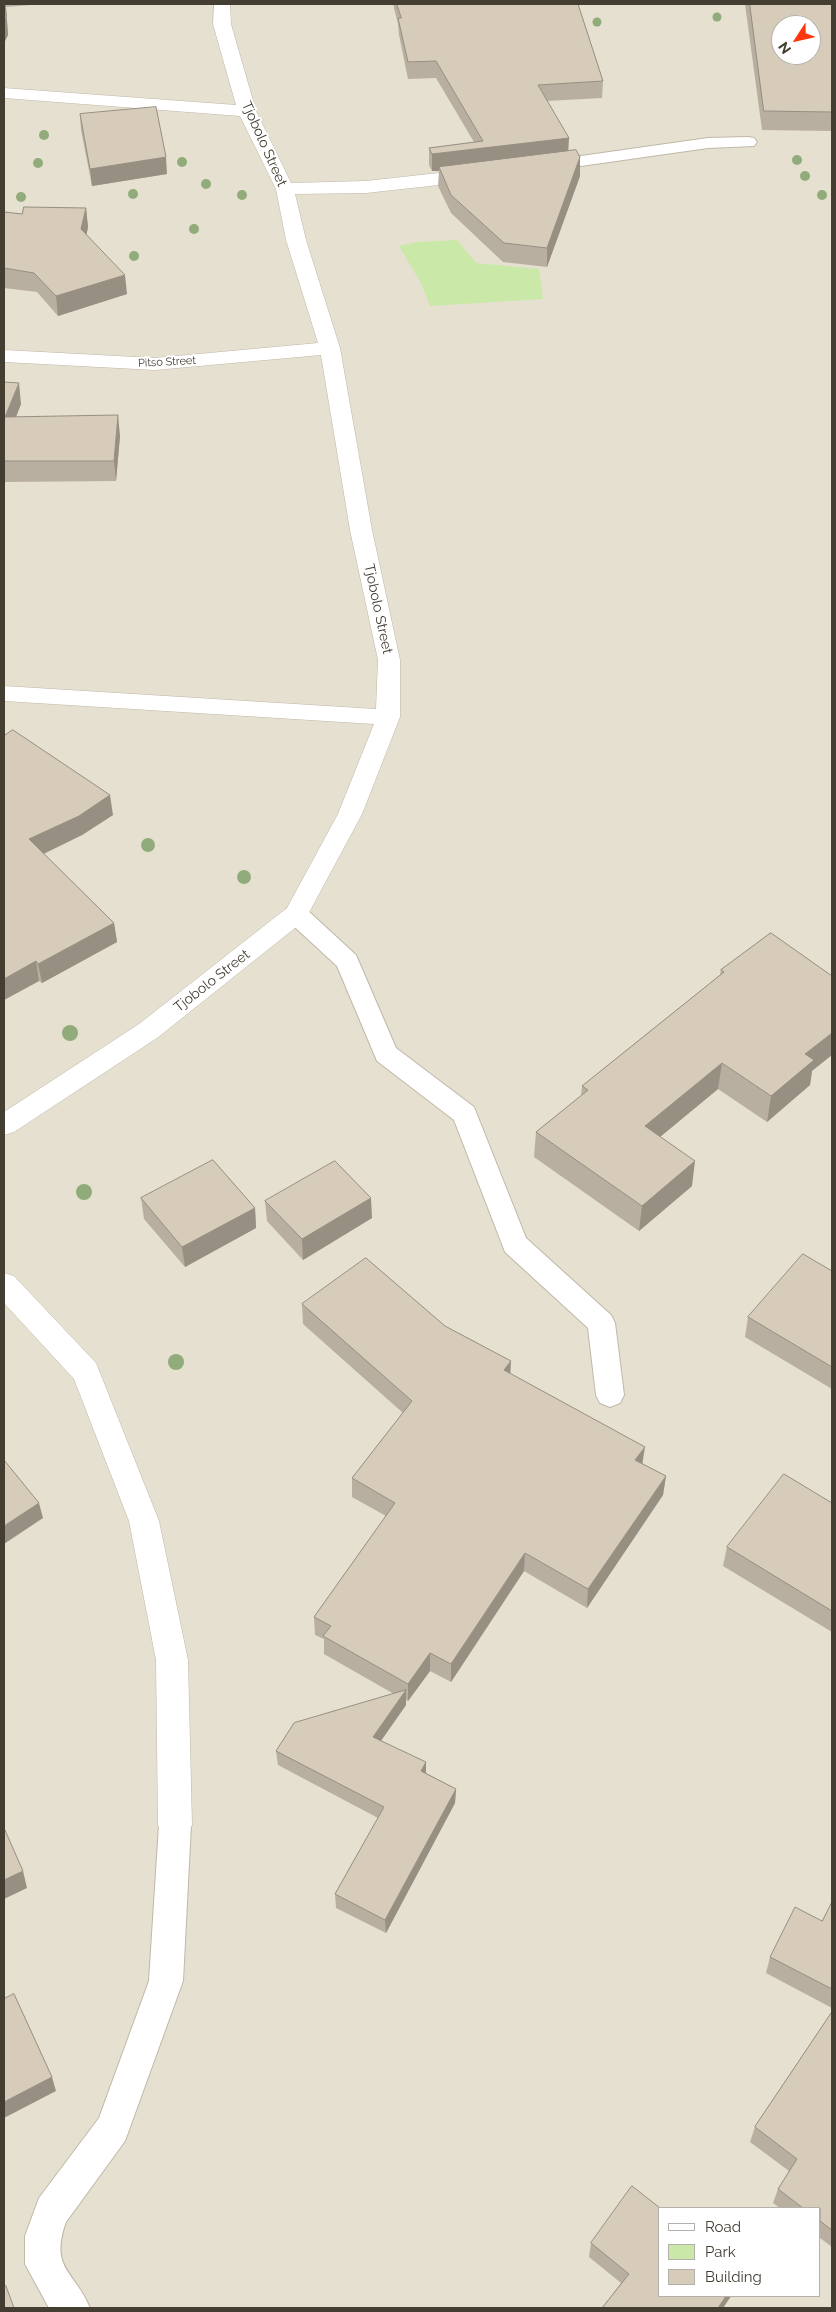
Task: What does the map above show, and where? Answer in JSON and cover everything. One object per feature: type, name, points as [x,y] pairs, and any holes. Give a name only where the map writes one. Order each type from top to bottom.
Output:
[{"type":"street","name":"Tjobolo Street","points":[[4,1125],[148,1031],[296,914],[350,814],[388,717],[389,660],[360,530],[330,348],[296,240],[285,189],[247,111],[222,24],[222,4]]},
{"type":"street","points":[[4,93],[247,111]]},
{"type":"street","points":[[562,163],[581,160]]},
{"type":"street","points":[[285,189],[366,187],[495,172]]},
{"type":"street","name":"Pitso Street","points":[[4,356],[155,364],[330,348]]},
{"type":"street","points":[[4,693],[388,717]]},
{"type":"street","points":[[4,1284],[86,1372],[144,1521],[172,1660],[175,1825]]},
{"type":"lane","points":[[581,160],[708,142],[748,142]]},
{"type":"lane","points":[[296,914],[346,961],[386,1054],[465,1114],[515,1244],[601,1323],[610,1395]]},
{"type":"lane","points":[[72,2308],[61,2295],[43,2264],[43,2236],[52,2210],[113,2129],[166,1982],[175,1825]]},
{"type":"shaded area","points":[[4,4],[832,4],[832,2308],[4,2308]]},
{"type":"green space","points":[[457,240],[476,263],[539,269],[543,299],[430,306],[421,283],[399,246],[417,242]]},
{"type":"building","points":[[4,4],[6,18],[4,21]]},
{"type":"building","points":[[397,4],[578,4],[603,81],[538,85],[569,138],[432,154],[429,148],[483,141],[436,61],[408,62],[398,18],[401,18]]},
{"type":"building","points":[[750,4],[832,4],[832,112],[764,111]]},
{"type":"building","points":[[156,107],[166,157],[90,169],[80,114]]},
{"type":"building","points":[[576,150],[580,157],[547,248],[504,243],[451,195],[439,167]]},
{"type":"building","points":[[24,207],[86,208],[81,229],[125,275],[56,296],[34,273],[4,268],[4,212],[22,214]]},
{"type":"building","points":[[4,382],[19,383],[5,417],[118,415],[114,461],[4,461]]},
{"type":"building","points":[[13,730],[110,795],[79,816],[29,839],[114,923],[38,964],[36,961],[4,979],[4,736]]},
{"type":"building","points":[[771,933],[832,976],[832,1033],[805,1054],[814,1060],[771,1096],[722,1063],[645,1126],[695,1161],[642,1206],[536,1132],[588,1090],[582,1086],[724,972],[721,970]]},
{"type":"building","points":[[213,1160],[255,1208],[182,1247],[141,1198]]},
{"type":"building","points":[[335,1161],[371,1198],[302,1239],[265,1201]]},
{"type":"building","points":[[803,1254],[832,1271],[832,1367],[748,1317]]},
{"type":"building","points":[[366,1258],[445,1326],[511,1361],[504,1370],[645,1447],[635,1460],[666,1476],[588,1589],[525,1553],[451,1664],[430,1653],[408,1684],[323,1636],[331,1626],[314,1617],[395,1503],[352,1478],[412,1401],[302,1304]]},
{"type":"building","points":[[4,1460],[39,1503],[4,1526]]},
{"type":"building","points":[[784,1474],[832,1503],[832,1611],[727,1547]]},
{"type":"building","points":[[406,1690],[373,1737],[426,1762],[421,1771],[456,1789],[385,1920],[335,1894],[384,1807],[276,1751],[294,1723]]},
{"type":"building","points":[[4,1828],[23,1871],[4,1880]]},
{"type":"building","points":[[832,1902],[832,1989],[770,1957],[795,1907],[822,1921]]},
{"type":"building","points":[[14,1994],[52,2077],[4,2102],[4,1999]]},
{"type":"building","points":[[832,2012],[832,2230],[821,2222],[821,2207],[802,2207],[778,2189],[797,2159],[755,2127]]},
{"type":"building","points":[[632,2186],[659,2207],[658,2297],[725,2297],[718,2308],[602,2308],[629,2274],[591,2243]]},
{"type":"building","points":[[6,2286],[14,2308],[4,2308],[4,2287]]}]
